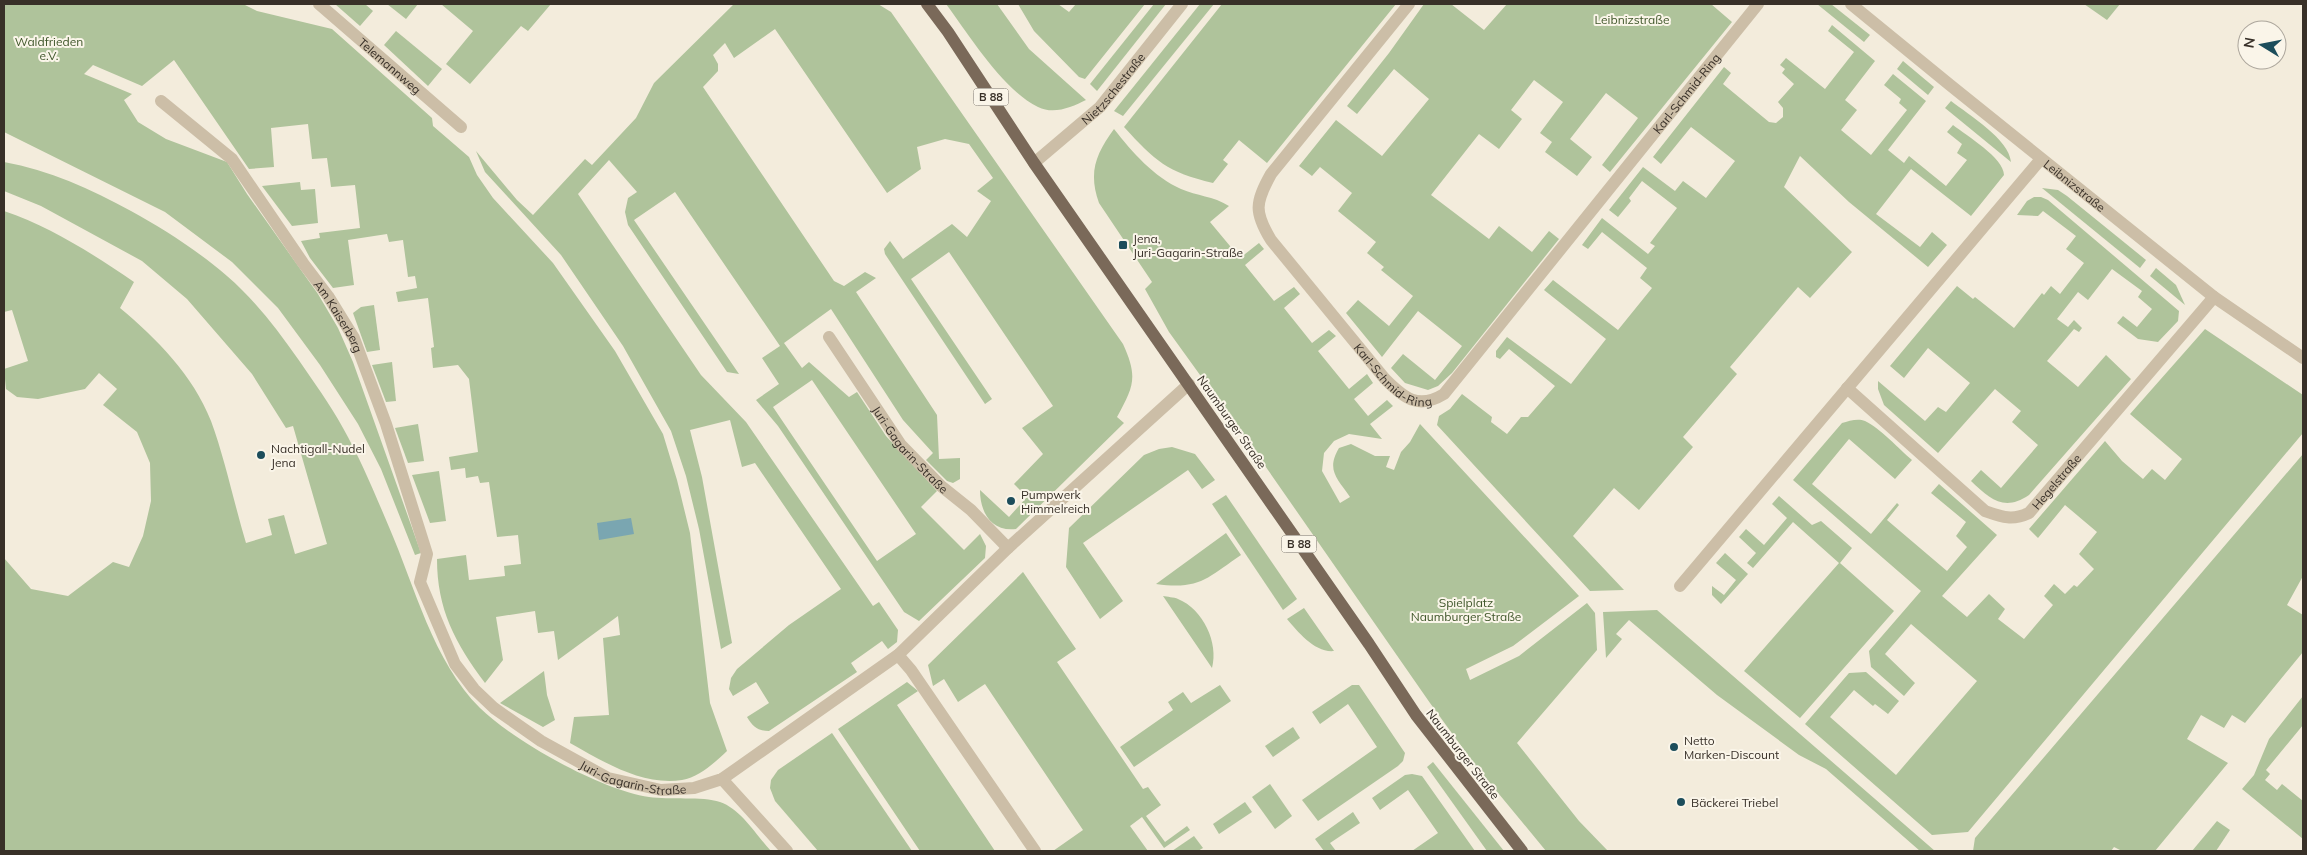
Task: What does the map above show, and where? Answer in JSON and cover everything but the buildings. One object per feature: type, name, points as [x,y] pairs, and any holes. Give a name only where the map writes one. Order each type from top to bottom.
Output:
[{"type":"main road","name":"Naumburger Straße","points":[[927,4],[948,32],[1034,163],[1189,384],[1416,715],[1522,851]]},
{"type":"street","name":"Telemannweg","points":[[319,4],[461,127]]},
{"type":"street","name":"Nietzschestraße","points":[[1034,163],[1100,107],[1182,4]]},
{"type":"street","name":"Karl-Schmid-Ring","points":[[1408,4],[1271,174],[1261,193],[1258,206],[1261,223],[1271,240],[1385,379],[1401,395],[1415,401],[1432,402],[1444,394],[1758,4]]},
{"type":"street","name":"Leibnizstraße","points":[[1852,4],[2041,159],[2214,297],[2303,358]]},
{"type":"street","name":"Am Kaiserberg","points":[[161,101],[232,159],[303,263],[328,296],[354,338],[386,424],[427,554],[420,582]]},
{"type":"street","points":[[1680,586],[2041,159]]},
{"type":"street","name":"Hegelstraße","points":[[1847,388],[1985,511],[2001,516],[2018,518],[2029,513],[2214,297]]},
{"type":"street","name":"Juri-Gagarin-Straße","points":[[829,337],[901,445],[942,486],[971,510],[1008,548]]},
{"type":"street","name":"Juri-Gagarin-Straße","points":[[420,582],[455,664],[474,689],[494,708],[541,741],[608,778],[631,785],[661,790],[694,788],[722,779],[898,655],[1008,548],[1189,384]]},
{"type":"street","points":[[898,655],[911,670],[1035,851]]},
{"type":"street","points":[[722,779],[787,851]]},
{"type":"green space","name":"Waldfrieden e.V.","points":[[4,4],[243,4],[257,11],[332,29],[432,118],[433,126],[469,157],[477,175],[493,198],[553,263],[615,351],[663,434],[690,533],[710,703],[727,751],[707,769],[695,776],[682,780],[667,781],[638,776],[624,771],[570,743],[574,717],[609,715],[603,638],[620,635],[618,616],[558,660],[554,631],[538,633],[535,611],[496,617],[503,660],[485,683],[474,668],[457,639],[444,610],[440,594],[437,559],[466,555],[469,580],[505,576],[504,566],[521,564],[518,535],[497,537],[489,482],[480,483],[478,476],[466,478],[465,468],[451,470],[449,457],[478,452],[469,379],[458,365],[433,368],[431,348],[434,347],[428,298],[398,302],[396,292],[417,288],[415,276],[408,277],[403,240],[389,242],[387,234],[348,240],[354,285],[333,288],[310,258],[301,241],[320,238],[319,233],[360,228],[355,185],[331,187],[327,158],[312,159],[308,124],[271,128],[274,167],[249,169],[174,60],[142,86],[93,65],[84,74],[132,94],[124,100],[138,122],[166,139],[227,162],[247,194],[318,294],[338,328],[353,362],[421,553],[415,555],[381,469],[358,424],[320,365],[278,308],[232,262],[165,212],[4,132]]},
{"type":"green space","points":[[335,4],[365,4],[373,11],[360,26]]},
{"type":"green space","points":[[387,4],[418,4],[406,19]]},
{"type":"green space","points":[[441,4],[551,4],[528,31],[521,26],[470,84],[446,64],[473,31]]},
{"type":"green space","points":[[734,4],[878,4],[891,12],[1123,344],[1131,365],[1132,381],[1130,389],[1117,417],[1124,423],[1016,529],[1007,529],[994,524],[982,506],[980,490],[1009,517],[1027,497],[1014,484],[1043,454],[1022,428],[1053,406],[949,252],[911,279],[992,399],[985,404],[885,254],[884,249],[890,241],[903,259],[952,224],[967,237],[991,201],[977,191],[993,178],[969,144],[945,139],[917,147],[921,169],[887,193],[775,29],[734,58],[725,43],[713,55],[718,64],[718,71],[703,87],[834,281],[844,286],[865,272],[876,278],[856,292],[937,415],[939,459],[960,458],[960,479],[953,483],[947,481],[926,460],[933,453],[903,420],[831,309],[784,343],[802,368],[809,362],[849,397],[857,392],[886,436],[937,491],[921,507],[964,550],[980,534],[986,546],[985,558],[919,621],[904,612],[778,426],[756,400],[779,384],[762,358],[780,346],[675,192],[634,220],[739,374],[727,372],[628,225],[625,212],[628,198],[637,192],[609,160],[578,194],[701,375],[746,422],[873,606],[879,602],[898,630],[897,642],[888,649],[882,641],[851,663],[857,672],[769,731],[756,728],[747,717],[769,703],[756,682],[733,696],[729,689],[731,678],[737,669],[789,625],[841,589],[755,463],[742,467],[730,420],[690,430],[702,477],[732,643],[721,649],[699,529],[686,476],[671,431],[623,346],[561,255],[485,172],[476,151],[517,200],[533,215],[585,159],[592,165],[636,118],[654,83]],"holes":[[[812,380],[916,534],[877,561],[773,407]]]},
{"type":"green space","points":[[946,4],[997,4],[1029,49],[1086,100],[1069,107],[1050,110],[1038,107],[1025,99],[1012,88],[988,61]]},
{"type":"green space","points":[[1018,4],[1058,4],[1069,12],[1076,4],[1145,4],[1085,79],[1079,77],[1034,31]]},
{"type":"green space","points":[[1154,4],[1166,4],[1097,91],[1090,84]]},
{"type":"green space","points":[[1200,4],[1214,4],[1123,116],[1114,111]]},
{"type":"green space","points":[[1222,4],[1396,4],[1267,163],[1239,140],[1223,160],[1228,164],[1213,183],[1197,179],[1163,164],[1145,149],[1124,127]]},
{"type":"green space","points":[[1424,4],[1451,4],[1484,30],[1507,4],[1711,4],[1732,22],[1610,172],[1602,165],[1638,118],[1606,93],[1570,139],[1592,157],[1577,176],[1545,152],[1552,142],[1540,133],[1563,102],[1534,80],[1511,110],[1522,119],[1499,149],[1479,134],[1431,195],[1489,239],[1499,226],[1532,252],[1549,231],[1559,239],[1452,373],[1438,386],[1428,390],[1405,383],[1391,368],[1403,354],[1435,380],[1462,346],[1418,311],[1382,357],[1346,313],[1358,300],[1389,326],[1413,296],[1381,270],[1384,267],[1367,253],[1376,242],[1338,211],[1352,193],[1320,167],[1312,176],[1299,166],[1336,120],[1382,156],[1429,99],[1394,69],[1357,114],[1347,106],[1389,53]]},
{"type":"green space","points":[[1817,4],[1831,4],[1870,35],[1864,42]]},
{"type":"green space","points":[[2084,4],[2120,4],[2107,20]]},
{"type":"green space","points":[[1832,25],[1875,61],[1845,100],[1857,110],[1841,130],[1871,155],[1907,110],[1899,103],[1901,99],[1884,85],[1893,74],[1926,101],[1888,150],[1904,163],[1909,156],[1946,186],[1967,160],[1957,153],[1962,144],[1947,132],[1953,125],[1992,155],[2002,168],[2004,175],[1971,216],[1911,169],[1876,214],[1920,247],[1932,232],[1947,245],[1928,267],[1849,202],[1800,156],[1784,187],[1852,252],[1810,298],[1798,287],[1730,367],[1737,374],[1683,437],[1693,447],[1639,510],[1614,488],[1573,536],[1624,590],[1590,591],[1437,425],[1439,416],[1450,409],[1462,394],[1492,417],[1491,422],[1507,434],[1521,417],[1528,417],[1555,386],[1509,349],[1500,359],[1496,357],[1496,351],[1507,337],[1571,384],[1606,339],[1544,290],[1553,280],[1618,330],[1652,288],[1640,278],[1647,268],[1602,232],[1588,249],[1582,245],[1602,218],[1648,254],[1655,246],[1650,243],[1677,208],[1642,181],[1629,198],[1631,201],[1618,217],[1609,210],[1643,167],[1675,191],[1683,181],[1706,198],[1735,161],[1691,127],[1661,164],[1653,157],[1724,67],[1731,73],[1723,84],[1769,122],[1776,123],[1783,117],[1783,108],[1778,102],[1794,84],[1782,73],[1785,69],[1780,65],[1786,58],[1825,89],[1854,52],[1828,31]]},
{"type":"green space","points":[[396,31],[442,69],[428,86],[384,45]]},
{"type":"green space","points":[[1903,61],[1934,87],[1928,95],[1897,69]]},
{"type":"green space","points":[[1951,101],[1996,136],[2009,153],[2011,162],[1945,108]]},
{"type":"green space","name":"Spielplatz Naumburger Straße","points":[[1114,129],[1136,155],[1162,178],[1181,189],[1217,200],[1229,206],[1210,222],[1240,258],[1259,243],[1264,249],[1245,265],[1274,301],[1294,287],[1300,294],[1284,308],[1312,343],[1329,330],[1336,336],[1318,351],[1349,389],[1367,374],[1373,383],[1354,399],[1368,416],[1387,400],[1393,406],[1370,424],[1382,439],[1349,434],[1334,441],[1324,453],[1322,471],[1340,503],[1350,497],[1337,479],[1333,468],[1333,462],[1339,448],[1351,444],[1375,456],[1390,456],[1386,467],[1394,470],[1401,452],[1410,442],[1420,424],[1579,596],[1513,646],[1466,669],[1470,680],[1519,656],[1587,603],[1595,613],[1597,650],[1517,743],[1579,821],[1608,851],[1546,851],[1475,765],[1169,332],[1145,289],[1152,282],[1099,203],[1096,192],[1094,173],[1098,155]]},
{"type":"green space","points":[[4,162],[37,170],[69,181],[101,195],[143,218],[204,258],[237,285],[256,305],[298,359],[343,428],[373,490],[437,646],[464,689],[480,708],[514,735],[536,749],[560,763],[607,785],[629,793],[649,797],[704,799],[728,805],[748,823],[771,851],[4,851],[4,558],[31,589],[68,596],[113,562],[129,567],[143,536],[151,501],[150,463],[137,432],[103,405],[117,389],[99,373],[85,389],[38,399],[17,397],[6,389],[4,369],[28,361],[12,310],[4,312],[4,211],[55,233],[103,261],[134,282],[120,308],[173,359],[203,404],[221,450],[246,543],[272,535],[268,519],[284,515],[295,554],[327,544],[293,426],[286,428],[252,374],[187,299],[142,261],[41,206],[4,191]]},
{"type":"green space","points":[[300,182],[301,190],[315,189],[318,223],[292,226],[262,186]]},
{"type":"green space","points":[[2042,188],[2058,190],[2067,196],[2146,260],[2140,268]]},
{"type":"green space","points":[[2034,197],[2048,200],[2179,311],[2178,321],[2158,342],[2138,339],[2117,323],[2123,316],[2137,327],[2152,309],[2138,297],[2142,291],[2112,269],[2088,300],[2078,292],[2057,319],[2068,327],[2074,320],[2082,328],[2079,332],[2074,329],[2047,361],[2078,387],[2106,355],[2131,379],[2029,495],[2012,503],[2005,503],[1991,498],[1971,481],[1981,470],[2001,488],[2038,445],[2012,422],[2021,411],[1995,389],[1938,453],[1884,405],[1878,389],[1878,381],[1925,421],[1938,407],[1946,412],[1970,383],[1928,348],[1904,378],[1890,366],[1957,286],[1973,299],[1975,297],[2014,328],[2042,293],[2044,295],[2051,286],[2060,294],[2084,263],[2066,249],[2076,236],[2043,211],[2038,216],[2017,215],[2027,201]]},
{"type":"green space","points":[[2156,268],[2176,285],[2185,305],[2150,276]]},
{"type":"green space","points":[[374,305],[380,350],[367,352],[353,313],[361,307]]},
{"type":"green space","points":[[2205,329],[2303,395],[2303,433],[1968,832],[1932,835],[1805,724],[1849,673],[1866,672],[1899,701],[1888,714],[1875,704],[1873,706],[1854,690],[1830,717],[1896,775],[1977,681],[1911,624],[1885,654],[1915,683],[1904,696],[1871,667],[1869,651],[1921,591],[1793,480],[1842,423],[1859,420],[1871,424],[1912,460],[1895,479],[1849,439],[1812,484],[1871,534],[1897,503],[1899,505],[1887,520],[1947,571],[1967,547],[1956,536],[1966,522],[1931,493],[1939,484],[1997,535],[1942,596],[1967,617],[1989,594],[2005,609],[1998,619],[2024,639],[2053,605],[2044,596],[2054,584],[2065,594],[2074,585],[2077,587],[2094,569],[2079,554],[2097,532],[2065,505],[2038,538],[2029,529],[2105,441],[2122,461],[2143,479],[2152,469],[2165,480],[2182,459],[2130,414]]},
{"type":"green space","points":[[392,362],[396,401],[386,402],[372,365]]},
{"type":"green space","points":[[418,424],[424,461],[408,463],[395,428]]},
{"type":"green space","points":[[1172,447],[1195,454],[1215,480],[1202,489],[1188,470],[1083,543],[1123,601],[1100,619],[1066,567],[1069,528],[1144,455],[1159,449]]},
{"type":"green space","points":[[2303,454],[2303,576],[2287,605],[2303,615],[2303,652],[2245,723],[2232,715],[2224,728],[2201,715],[2187,739],[2228,763],[2155,851],[2122,851],[2114,847],[2111,851],[1973,851],[1975,838]]},
{"type":"green space","points":[[439,471],[446,521],[430,523],[412,475]]},
{"type":"green space","points":[[1226,495],[1297,599],[1283,610],[1212,504]]},
{"type":"green space","points":[[1779,496],[1812,525],[1821,521],[1852,548],[1840,563],[1894,611],[1800,718],[1744,671],[1839,563],[1793,522],[1753,568],[1747,563],[1756,553],[1739,537],[1746,529],[1764,545],[1787,518],[1772,504]]},
{"type":"green space","points":[[1226,533],[1241,555],[1211,576],[1193,584],[1156,584]]},
{"type":"green space","points":[[1725,553],[1748,574],[1721,604],[1712,595],[1712,586],[1724,595],[1736,580],[1716,563]]},
{"type":"green space","points":[[1023,572],[1076,649],[1057,662],[1143,789],[1148,787],[1161,805],[1146,816],[1165,842],[1187,826],[1190,830],[1164,848],[1142,817],[1130,826],[1148,851],[1053,851],[1083,830],[985,684],[958,702],[944,679],[933,686],[928,665]]},
{"type":"green space","points":[[1163,596],[1176,598],[1187,604],[1202,619],[1211,638],[1214,658],[1212,668]]},
{"type":"green space","points":[[1304,608],[1334,651],[1320,649],[1308,641],[1287,619]]},
{"type":"green space","points":[[1657,610],[1935,851],[1920,851],[1826,769],[1799,755],[1717,695],[1629,620],[1616,634],[1622,639],[1606,658],[1603,612]]},
{"type":"green space","points":[[544,671],[547,695],[555,720],[543,727],[500,703]]},
{"type":"green space","points":[[907,682],[918,691],[897,705],[995,851],[920,851],[838,729]]},
{"type":"green space","points":[[1220,685],[1231,701],[1134,767],[1120,747],[1173,710],[1168,702],[1183,692],[1191,703]]},
{"type":"green space","points":[[1352,685],[1359,685],[1405,753],[1403,761],[1318,821],[1302,800],[1377,747],[1348,704],[1320,724],[1312,712]]},
{"type":"green space","points":[[2303,696],[2303,725],[2266,770],[2270,774],[2265,780],[2277,790],[2282,784],[2303,801],[2303,839],[2242,789],[2254,775],[2269,739]]},
{"type":"green space","points":[[1293,727],[1300,738],[1273,757],[1265,746]]},
{"type":"green space","points":[[832,733],[912,851],[818,851],[775,801],[770,788],[771,780],[778,770]]},
{"type":"green space","points":[[1433,762],[1504,851],[1487,851],[1427,767]]},
{"type":"green space","points":[[1405,775],[1422,776],[1475,851],[1412,851],[1438,833],[1408,790],[1380,810],[1372,798]]},
{"type":"green space","points":[[1270,784],[1292,816],[1275,829],[1252,797]]},
{"type":"green space","points":[[1245,802],[1252,812],[1219,834],[1213,824]]},
{"type":"green space","points":[[1353,812],[1360,823],[1330,843],[1336,851],[1324,851],[1315,839]]},
{"type":"green space","points":[[2217,821],[2230,830],[2216,851],[2192,851]]},
{"type":"green space","points":[[1194,836],[1203,848],[1198,851],[1172,851]]},
{"type":"water","points":[[631,518],[634,534],[599,540],[597,523]]},
{"type":"place","name":"Jena, Juri-Gagarin-Straße","points":[[1123,245]]},
{"type":"place","name":"Nachtigall-Nudel Jena","points":[[261,455]]},
{"type":"place","name":"Pumpwerk Himmelreich","points":[[1011,501]]},
{"type":"place","name":"Netto Marken-Discount","points":[[1674,747]]},
{"type":"place","name":"Bäckerei Triebel","points":[[1681,802]]}]
